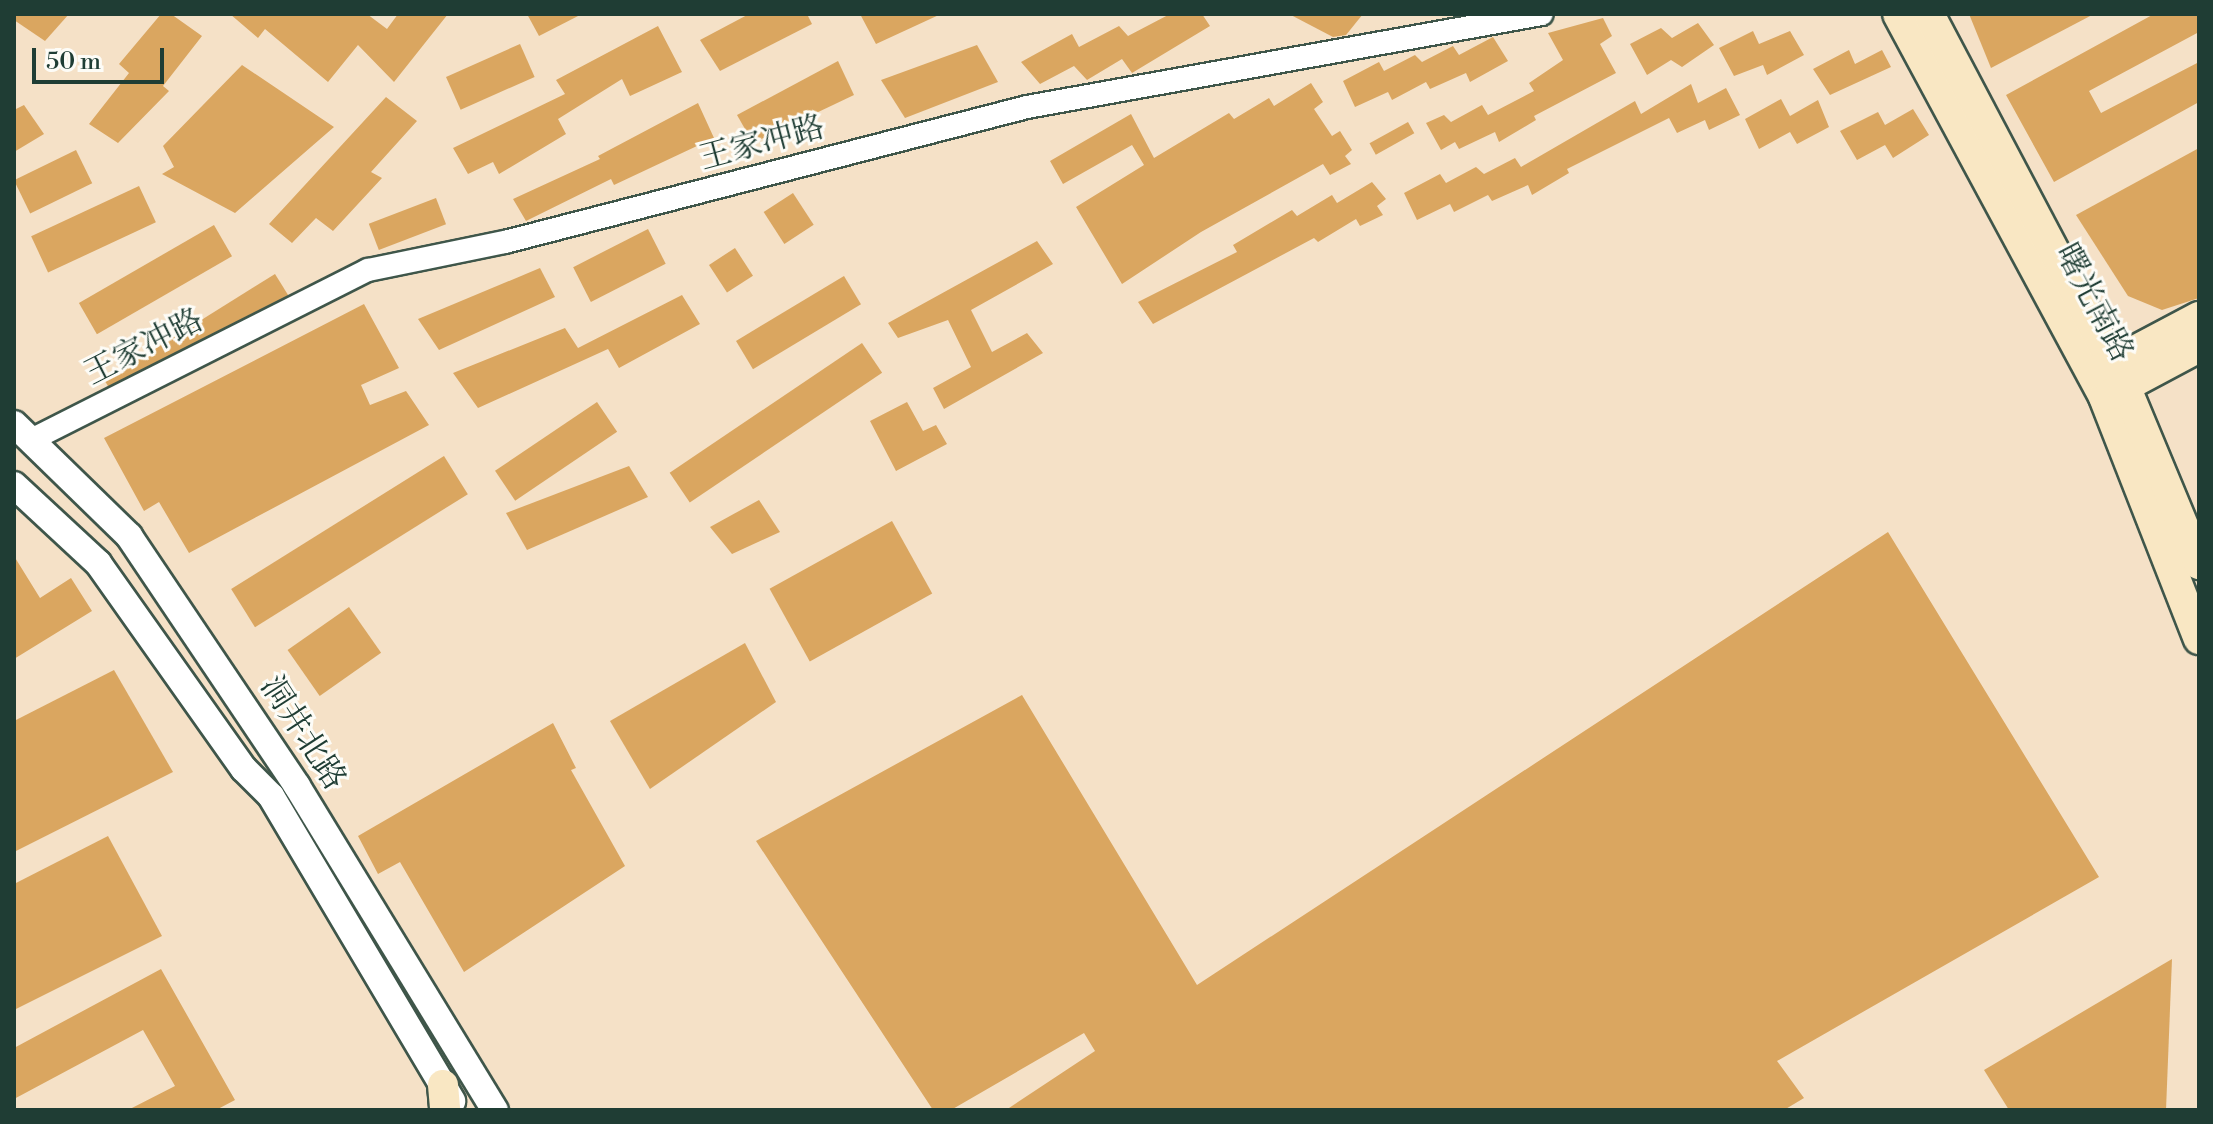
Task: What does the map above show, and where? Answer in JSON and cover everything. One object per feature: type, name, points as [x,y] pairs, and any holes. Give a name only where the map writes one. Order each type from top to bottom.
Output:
[{"type":"main road","name":"曙光南路","points":[[1898,14],[2108,380],[2199,639]]},
{"type":"main road","name":"曙光南路","points":[[1929,14],[2199,564]]},
{"type":"main road","points":[[2108,380],[2199,317]]},
{"type":"main road","points":[[2108,380],[2199,347]]},
{"type":"street","name":"王家冲路","points":[[23,432],[368,270],[505,242],[1027,107],[1542,14]]},
{"type":"street","name":"洞井北路","points":[[23,432],[129,536],[297,786],[495,1110]]},
{"type":"street","name":"洞井北路","points":[[14,485],[98,563],[244,769],[271,796],[448,1102]]},
{"type":"building","points":[[14,14],[69,14],[45,41],[14,20]]},
{"type":"building","points":[[161,14],[171,14],[202,36],[163,86],[169,91],[118,143],[89,124],[129,73],[119,64]]},
{"type":"building","points":[[230,14],[367,14],[387,29],[398,14],[448,14],[394,82],[358,45],[328,82],[265,29],[258,38]]},
{"type":"building","points":[[527,14],[582,14],[539,36]]},
{"type":"building","points":[[749,14],[807,14],[812,24],[720,71],[700,40]]},
{"type":"building","points":[[860,14],[941,14],[876,44]]},
{"type":"building","points":[[1170,14],[1202,14],[1210,26],[1132,73],[1122,59],[1087,80],[1074,66],[1040,84],[1021,62],[1072,34],[1079,47],[1119,26],[1128,36]]},
{"type":"building","points":[[1289,14],[1363,14],[1346,35],[1333,37]]},
{"type":"building","points":[[1969,14],[2094,14],[1991,68]]},
{"type":"building","points":[[2154,14],[2199,14],[2199,32],[2089,91],[2101,113],[2199,62],[2199,102],[2054,182],[2006,95]]},
{"type":"building","points":[[1603,18],[1612,36],[1600,44],[1616,73],[1534,116],[1536,120],[1499,142],[1495,132],[1459,149],[1455,142],[1441,150],[1426,123],[1444,115],[1451,122],[1482,105],[1488,115],[1534,91],[1529,83],[1563,60],[1548,33]]},
{"type":"building","points":[[1698,23],[1714,45],[1682,67],[1671,60],[1647,75],[1630,44],[1661,28],[1672,38]]},
{"type":"building","points":[[658,26],[682,72],[630,96],[622,79],[558,119],[566,134],[499,174],[493,162],[468,174],[453,148],[565,94],[556,80]]},
{"type":"building","points":[[1753,31],[1759,44],[1790,31],[1804,55],[1767,75],[1763,65],[1734,76],[1719,48]]},
{"type":"building","points":[[1493,37],[1508,61],[1470,82],[1466,73],[1430,89],[1426,82],[1392,100],[1388,92],[1355,107],[1343,81],[1379,62],[1384,71],[1415,55],[1422,62],[1453,46],[1459,55]]},
{"type":"building","points":[[520,44],[535,77],[461,110],[446,77]]},
{"type":"building","points":[[977,45],[998,82],[905,118],[881,80]]},
{"type":"building","points":[[1849,50],[1855,64],[1882,50],[1891,67],[1830,95],[1813,69]]},
{"type":"building","points":[[838,61],[854,95],[753,143],[737,115]]},
{"type":"building","points":[[242,65],[334,127],[235,213],[162,174],[174,167],[163,146]]},
{"type":"building","points":[[1311,83],[1323,102],[1314,109],[1332,136],[1340,131],[1352,150],[1345,156],[1351,164],[1330,175],[1323,164],[1201,232],[1122,284],[1076,207],[1144,165],[1132,145],[1063,184],[1050,161],[1131,114],[1154,158],[1229,113],[1234,119],[1269,98],[1274,106]]},
{"type":"building","points":[[1691,84],[1698,103],[1726,88],[1740,115],[1709,130],[1705,120],[1677,133],[1669,118],[1567,169],[1569,173],[1532,195],[1528,185],[1492,201],[1488,195],[1454,212],[1450,204],[1417,220],[1404,193],[1440,174],[1446,183],[1476,167],[1484,174],[1515,158],[1521,167],[1635,101],[1641,114]]},
{"type":"building","points":[[386,97],[417,121],[371,172],[382,178],[333,231],[316,218],[292,243],[269,224]]},
{"type":"building","points":[[1781,99],[1790,116],[1818,100],[1829,127],[1797,144],[1790,132],[1759,149],[1745,119]]},
{"type":"building","points":[[698,103],[714,138],[614,185],[611,179],[526,221],[513,199],[600,159],[598,156]]},
{"type":"building","points":[[24,105],[44,134],[14,152],[14,110]]},
{"type":"building","points":[[1913,109],[1929,135],[1893,158],[1885,145],[1857,160],[1840,131],[1878,112],[1885,125]]},
{"type":"building","points":[[1408,122],[1414,133],[1376,155],[1370,143]]},
{"type":"building","points":[[2199,148],[2199,298],[2162,310],[2128,296],[2076,215]]},
{"type":"building","points":[[76,150],[92,183],[30,214],[14,180]]},
{"type":"building","points":[[1372,182],[1386,199],[1377,206],[1383,215],[1360,226],[1356,219],[1318,242],[1314,238],[1153,324],[1138,302],[1237,252],[1233,245],[1292,210],[1297,216],[1332,195],[1337,203]]},
{"type":"building","points":[[139,186],[156,222],[48,273],[31,236]]},
{"type":"building","points":[[793,193],[814,225],[784,244],[764,212]]},
{"type":"building","points":[[436,198],[446,224],[379,250],[369,224]]},
{"type":"building","points":[[214,225],[232,256],[97,334],[79,303]]},
{"type":"building","points":[[648,229],[666,264],[591,302],[573,267]]},
{"type":"building","points":[[1037,241],[1053,264],[971,310],[992,352],[1027,333],[1043,353],[944,409],[933,388],[971,367],[948,320],[898,338],[888,323]]},
{"type":"building","points":[[735,248],[753,276],[727,293],[709,265]]},
{"type":"building","points":[[540,268],[555,297],[439,350],[418,319]]},
{"type":"building","points":[[275,274],[288,295],[118,402],[105,381]]},
{"type":"building","points":[[844,276],[861,304],[753,369],[736,341]]},
{"type":"building","points":[[682,295],[700,324],[619,368],[608,349],[478,408],[453,373],[565,328],[578,348]]},
{"type":"building","points":[[364,304],[399,368],[361,385],[370,405],[406,391],[429,425],[189,553],[159,502],[144,511],[104,438]]},
{"type":"building","points":[[862,343],[882,373],[690,503],[670,473]]},
{"type":"building","points":[[597,402],[617,432],[515,501],[495,471]]},
{"type":"building","points":[[907,402],[923,431],[936,425],[947,444],[896,471],[870,421]]},
{"type":"building","points":[[444,456],[468,494],[255,627],[231,589]]},
{"type":"building","points":[[629,466],[648,497],[527,550],[506,513]]},
{"type":"building","points":[[759,500],[780,532],[732,554],[710,527]]},
{"type":"building","points":[[892,521],[932,594],[810,661],[770,589]]},
{"type":"building","points":[[1888,532],[2099,877],[1777,1061],[1804,1098],[1784,1110],[1006,1110],[1095,1051],[1084,1033],[951,1110],[933,1110],[756,841],[1022,695],[1197,985]]},
{"type":"building","points":[[14,556],[40,598],[71,578],[92,611],[14,659]]},
{"type":"building","points":[[349,607],[381,653],[320,696],[288,650]]},
{"type":"building","points":[[745,643],[776,702],[650,789],[610,721]]},
{"type":"building","points":[[114,670],[173,772],[14,852],[14,721]]},
{"type":"building","points":[[553,723],[576,768],[571,770],[625,866],[464,972],[400,862],[378,874],[358,836]]},
{"type":"building","points":[[108,836],[162,936],[14,1010],[14,884]]},
{"type":"building","points":[[2172,959],[2166,1110],[2009,1110],[1984,1070]]},
{"type":"building","points":[[161,969],[235,1100],[216,1110],[128,1110],[175,1086],[143,1030],[14,1099],[14,1048]]}]
